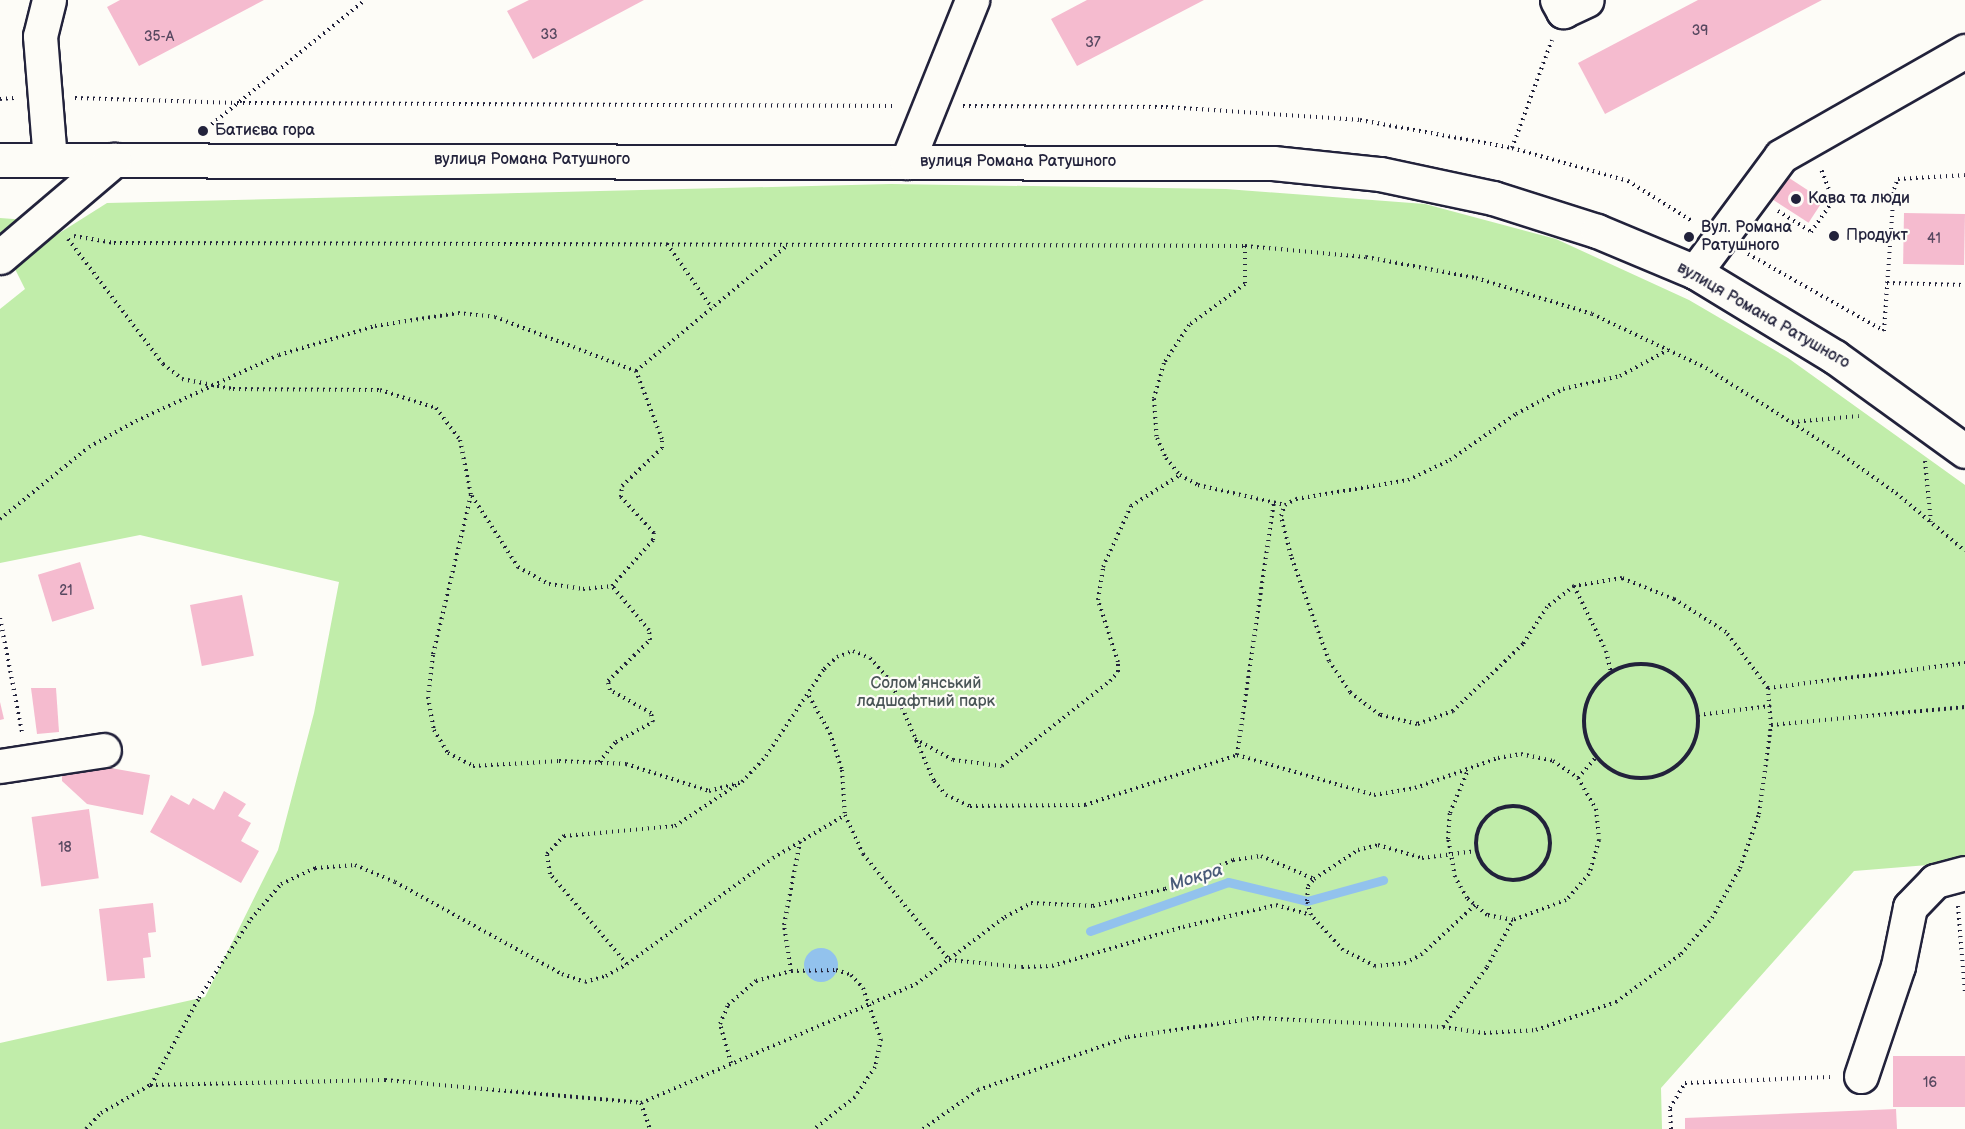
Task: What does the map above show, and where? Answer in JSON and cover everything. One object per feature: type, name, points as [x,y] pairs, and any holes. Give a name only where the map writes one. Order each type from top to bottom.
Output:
[{"type":"street","points":[[49,0],[40,36],[50,159]]},
{"type":"street","points":[[907,162],[977,5]]},
{"type":"street","points":[[1695,272],[1781,156],[1965,51]]},
{"type":"street","name":"вулиця Романа Ратушного","points":[[0,160],[173,158],[1273,163],[1380,174],[1493,198],[1597,231],[1695,272],[1855,370],[1965,451]]},
{"type":"street","points":[[0,257],[114,160]]},
{"type":"street","points":[[13,764],[104,750]]},
{"type":"street","points":[[1861,1076],[1898,966],[1910,907],[1935,880],[1960,874]]},
{"type":"path","points":[[173,158],[364,0]]},
{"type":"path","points":[[1512,148],[1569,4]]},
{"type":"path","points":[[1752,195],[1811,232],[1833,200],[1809,140]]},
{"type":"path","points":[[1884,331],[1894,189],[1898,179],[1965,175]]},
{"type":"path","points":[[0,519],[89,447],[205,386],[328,339],[416,317],[458,313],[495,317],[636,371],[662,439],[662,448],[622,486],[621,497],[654,533],[653,540],[612,586],[583,589],[549,584],[518,567],[471,495],[460,440],[436,408],[380,390],[205,386],[182,379],[163,364],[64,234],[114,243],[1245,246],[1366,257],[1476,278],[1592,314],[1706,368],[1792,422],[1896,493],[1965,551]]},
{"type":"path","points":[[667,244],[712,308]]},
{"type":"path","points":[[636,371],[789,245]]},
{"type":"path","points":[[1245,246],[1245,284],[1189,325],[1164,363],[1154,399],[1157,438],[1166,458],[1179,475],[1198,484],[1285,505]]},
{"type":"path","points":[[1887,283],[1965,285]]},
{"type":"path","points":[[922,1129],[978,1090],[1128,1037],[1257,1018],[1443,1027],[1484,1033],[1536,1030],[1580,1017],[1616,1002],[1682,954],[1712,918],[1740,868],[1759,814],[1771,725],[1768,688],[1726,632],[1674,600],[1622,578],[1574,586],[1547,607],[1523,644],[1453,711],[1416,724],[1380,714],[1350,692],[1329,661],[1291,556],[1281,516],[1285,505],[1296,499],[1408,480],[1450,460],[1516,414],[1563,389],[1620,376],[1668,350]]},
{"type":"path","points":[[1792,422],[1866,415]]},
{"type":"path","points":[[1924,458],[1931,523]]},
{"type":"path","points":[[915,739],[953,760],[1002,766],[1110,681],[1118,672],[1118,662],[1098,600],[1103,567],[1131,506],[1179,475]]},
{"type":"path","points":[[471,495],[433,655],[428,697],[434,730],[448,753],[473,766],[626,764],[709,791],[741,782]]},
{"type":"path","points":[[1237,755],[1274,501]]},
{"type":"path","points":[[598,763],[616,742],[653,722],[651,713],[609,690],[608,681],[650,640],[649,630],[612,586]]},
{"type":"path","points":[[1574,586],[1606,651],[1611,672]]},
{"type":"path","points":[[0,618],[13,764]]},
{"type":"path","points":[[627,964],[550,874],[547,854],[564,836],[675,826],[741,782],[766,756],[809,696],[824,669],[837,657],[853,651],[870,658],[890,680],[934,782],[946,795],[970,806],[1085,805],[1237,755],[1374,795],[1415,788],[1468,770],[1521,754],[1553,761],[1578,778],[1596,809],[1599,840],[1589,874],[1566,900],[1513,920],[1487,915],[1475,905],[1455,877],[1450,855],[1450,813],[1468,770]]},
{"type":"path","points":[[1648,663],[1666,669],[1683,680],[1694,696],[1698,716],[1698,734],[1691,751],[1664,774],[1628,777],[1611,770],[1596,757],[1586,740],[1583,721],[1587,702],[1596,684],[1611,672],[1628,664],[1648,663]]},
{"type":"path","points":[[1768,688],[1965,663]]},
{"type":"path","points":[[809,696],[830,733],[842,770],[845,816],[863,854],[949,960],[1022,967],[1052,966],[1183,927],[1276,905],[1311,915]]},
{"type":"path","points":[[1698,716],[1770,706]]},
{"type":"path","points":[[1771,725],[1965,707]]},
{"type":"path","points":[[1578,778],[1596,757]]},
{"type":"path","points":[[1506,806],[1518,806],[1539,815],[1550,837],[1545,862],[1526,878],[1501,878],[1490,871],[1477,851],[1479,828],[1495,810],[1506,806]]},
{"type":"path","points":[[150,1085],[200,998],[251,919],[281,884],[315,868],[355,865],[395,882],[562,974],[585,981],[606,976],[627,964],[800,842],[845,816]]},
{"type":"path","points":[[791,971],[784,925],[800,842]]},
{"type":"path","points":[[1475,905],[1422,954],[1391,967],[1358,961],[1343,950],[1311,915],[1307,901],[1308,886],[1314,879],[1358,850],[1378,845],[1422,858],[1477,851]]},
{"type":"path","points":[[86,1129],[101,1113],[150,1085],[385,1080],[641,1103],[916,984],[1005,917],[1031,903],[1093,906],[1165,889],[1233,860],[1261,856],[1314,879]]},
{"type":"path","points":[[1960,874],[1965,993]]},
{"type":"path","points":[[1443,1027],[1487,967],[1513,920]]},
{"type":"path","points":[[730,1063],[720,1024],[728,1005],[756,981],[791,971],[836,970],[851,975],[870,1002],[881,1039],[875,1067],[855,1097],[814,1129]]},
{"type":"path","points":[[1671,1129],[1670,1108],[1685,1083],[1861,1076]]},
{"type":"path","points":[[641,1103],[650,1129]]},
{"type":"green space","name":"Солом'янський ладшафтний парк","points":[[891,184],[1226,189],[1425,204],[1556,239],[1689,300],[1788,358],[1965,485],[1965,862],[1854,871],[1661,1088],[1662,1129],[0,1129],[0,1043],[205,997],[278,850],[314,713],[339,582],[140,535],[0,563],[0,309],[25,289],[12,263],[107,203]]},
{"type":"green space","points":[[0,218],[27,220],[0,241]]},
{"type":"water","points":[[821,948],[833,953],[838,965],[833,977],[821,982],[809,977],[804,965],[809,953]]},
{"type":"building","points":[[120,0],[264,0],[139,66],[107,7]]},
{"type":"building","points":[[529,0],[644,0],[533,59],[507,11]]},
{"type":"building","points":[[1087,0],[1204,0],[1077,66],[1051,19]]},
{"type":"building","points":[[1698,0],[1822,0],[1605,114],[1578,63]]},
{"type":"building","points":[[1783,174],[1823,200],[1809,223],[1768,197]]},
{"type":"building","points":[[1904,213],[1965,214],[1964,265],[1903,264]]},
{"type":"building","points":[[80,562],[94,609],[52,622],[38,575]]},
{"type":"building","points":[[242,595],[254,656],[202,666],[190,605]]},
{"type":"building","points":[[31,688],[56,688],[59,732],[37,734]]},
{"type":"building","points":[[0,702],[4,719],[0,720]]},
{"type":"building","points":[[94,765],[150,775],[143,815],[87,804],[62,781],[62,771]]},
{"type":"building","points":[[224,791],[246,804],[238,816],[251,823],[241,841],[259,851],[241,883],[150,832],[171,795],[189,805],[193,798],[214,810]]},
{"type":"building","points":[[89,809],[99,878],[41,886],[32,817]]},
{"type":"building","points":[[153,903],[156,932],[148,933],[151,957],[143,958],[145,978],[107,981],[99,909]]},
{"type":"building","points":[[1893,1056],[1965,1056],[1965,1107],[1893,1107]]},
{"type":"building","points":[[1896,1109],[1897,1129],[1685,1129],[1685,1118]]},
{"type":"waterway","name":"Мокра","points":[[1090,931],[1228,882],[1307,901],[1383,880]]},
{"type":"place","name":"Батиєва гора","points":[[203,131]]},
{"type":"place","name":"Кава та люди","points":[[1796,199]]},
{"type":"place","name":"Продукт","points":[[1834,236]]},
{"type":"place","name":"Вул. Романа Ратушного","points":[[1689,237]]}]
